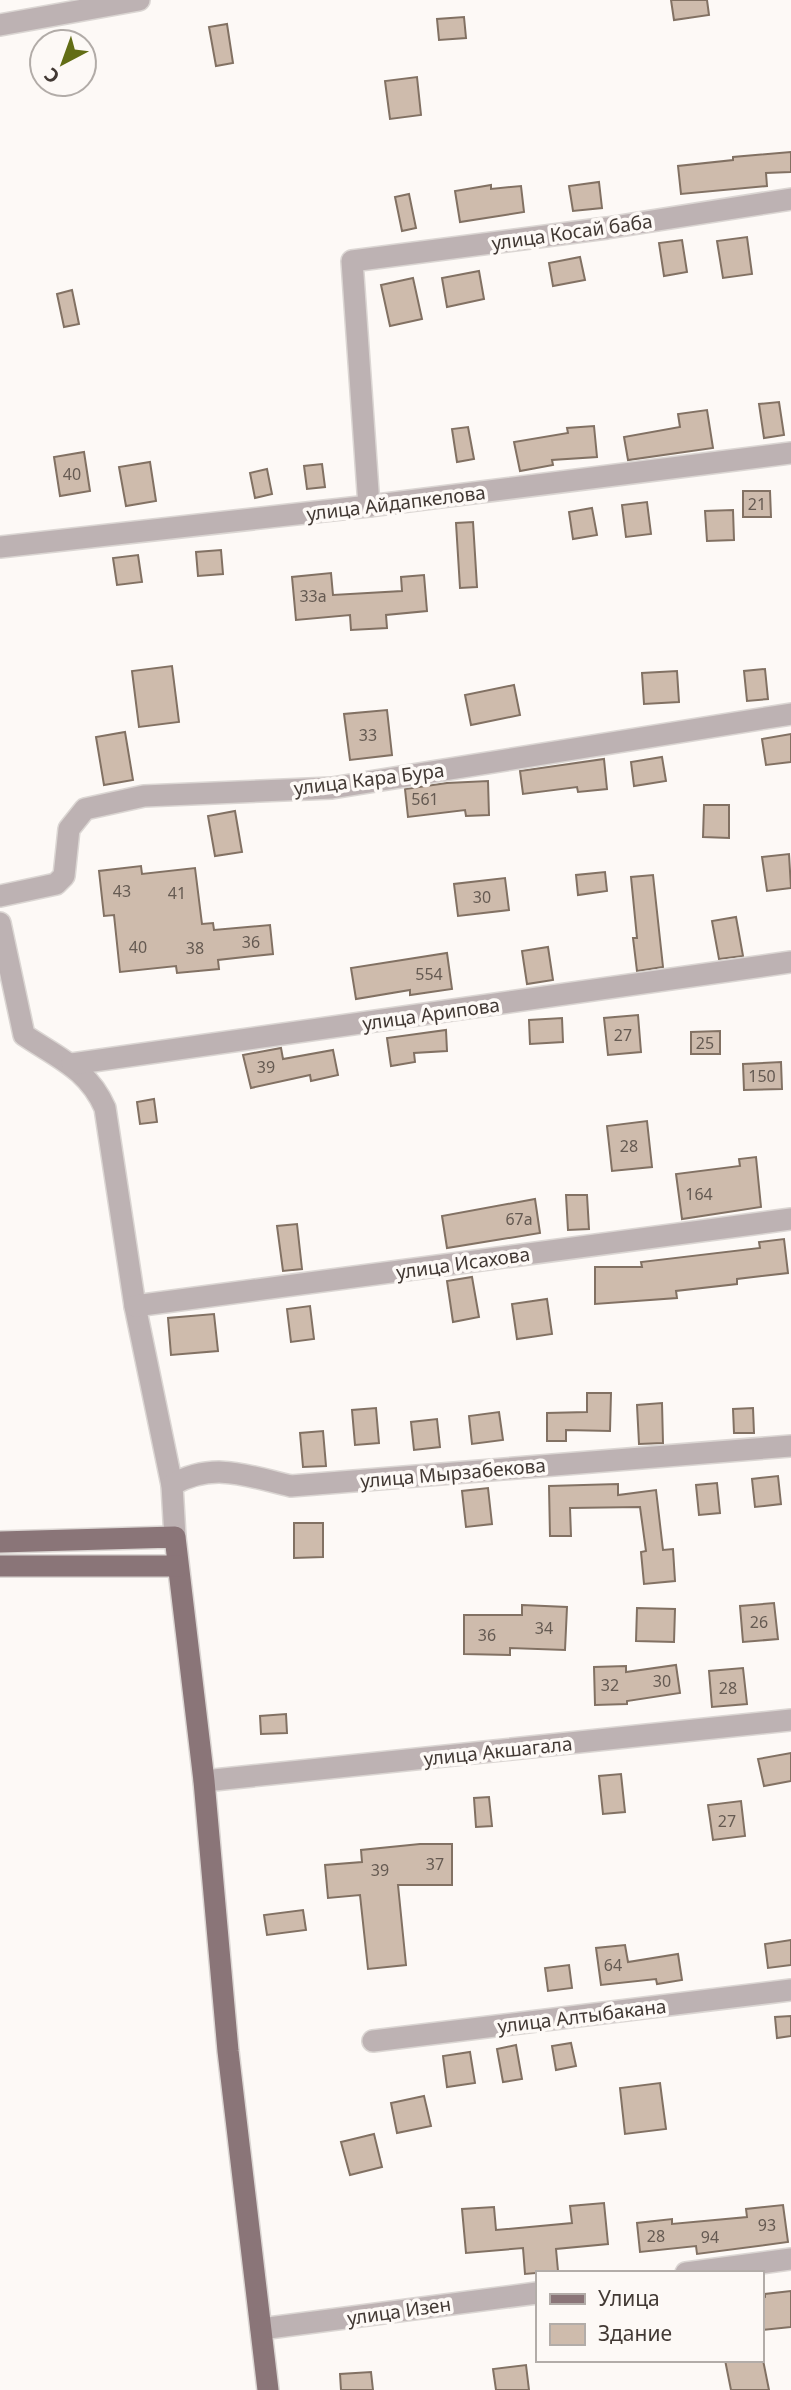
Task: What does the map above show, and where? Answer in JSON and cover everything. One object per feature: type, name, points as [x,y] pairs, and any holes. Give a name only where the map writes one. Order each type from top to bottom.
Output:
[{"type":"main road","points":[[0,1542],[175,1537],[204,1781],[228,2051],[268,2390]]},
{"type":"main road","points":[[0,1566],[177,1566]]},
{"type":"street","points":[[0,24],[139,0]]},
{"type":"street","name":"улица Косай баба","points":[[369,506],[352,261],[607,228],[791,198]]},
{"type":"street","name":"улица Айдапкелова","points":[[0,547],[369,506],[791,453]]},
{"type":"street","name":"улица Кара Бура","points":[[0,897],[45,889],[64,876],[69,829],[85,809],[144,796],[332,788],[791,714]]},
{"type":"street","points":[[0,923],[24,1035],[72,1065],[96,1086],[105,1108],[135,1306],[172,1485],[175,1537]]},
{"type":"street","name":"улица Арипова","points":[[72,1065],[791,962]]},
{"type":"street","name":"улица Исахова","points":[[135,1306],[791,1219]]},
{"type":"street","name":"улица Мырзабекова","points":[[172,1485],[192,1473],[235,1473],[291,1486],[791,1446]]},
{"type":"street","name":"улица Акшагала","points":[[204,1781],[791,1720]]},
{"type":"street","name":"улица Алтыбакана","points":[[373,2041],[791,1990]]},
{"type":"street","points":[[701,2271],[791,2259]]},
{"type":"street","name":"улица Изен","points":[[261,2329],[536,2293]]},
{"type":"building","points":[[671,0],[707,0],[709,15],[674,20]]},
{"type":"building","points":[[464,17],[466,38],[439,40],[437,19]]},
{"type":"building","points":[[227,24],[233,63],[216,66],[209,27]]},
{"type":"building","points":[[417,77],[421,115],[390,119],[385,81]]},
{"type":"building","points":[[791,152],[791,172],[766,173],[767,186],[681,194],[678,166],[733,160],[733,157]]},
{"type":"building","points":[[599,182],[602,208],[573,211],[569,186]]},
{"type":"building","points":[[491,185],[491,189],[521,186],[524,212],[460,222],[455,191]]},
{"type":"building","points":[[409,194],[416,228],[402,231],[395,197]]},
{"type":"building","points":[[747,237],[752,274],[723,278],[717,241]]},
{"type":"building","points":[[682,240],[687,272],[664,276],[659,243]]},
{"type":"building","points":[[580,257],[585,280],[553,286],[549,263]]},
{"type":"building","points":[[479,271],[484,299],[447,307],[442,278]]},
{"type":"building","points":[[413,278],[422,319],[390,326],[381,285]]},
{"type":"building","points":[[72,290],[79,324],[64,327],[57,294]]},
{"type":"building","points":[[779,402],[784,435],[764,438],[759,404]]},
{"type":"building","points":[[707,410],[713,448],[628,460],[624,437],[680,427],[678,414]]},
{"type":"building","points":[[594,426],[597,457],[552,460],[553,465],[520,471],[514,442],[568,433],[567,428]]},
{"type":"building","points":[[468,427],[474,459],[457,462],[452,429]]},
{"type":"building","points":[[84,452],[90,491],[60,496],[54,457]]},
{"type":"building","points":[[150,462],[156,501],[126,506],[119,467]]},
{"type":"building","points":[[322,464],[325,487],[307,489],[304,466]]},
{"type":"building","points":[[267,469],[272,494],[255,498],[250,473]]},
{"type":"building","points":[[743,491],[770,491],[771,517],[743,517]]},
{"type":"building","points":[[647,502],[651,534],[626,537],[622,505]]},
{"type":"building","points":[[592,508],[597,535],[573,539],[569,512]]},
{"type":"building","points":[[733,510],[734,540],[707,541],[705,511]]},
{"type":"building","points":[[473,522],[477,587],[460,588],[456,523]]},
{"type":"building","points":[[221,550],[223,574],[198,576],[196,552]]},
{"type":"building","points":[[138,555],[142,582],[117,585],[113,558]]},
{"type":"building","points":[[331,573],[333,595],[402,591],[401,577],[424,575],[427,611],[386,615],[387,628],[351,630],[350,615],[296,620],[292,577]]},
{"type":"building","points":[[172,666],[179,722],[139,727],[132,671]]},
{"type":"building","points":[[765,669],[768,699],[747,701],[744,671]]},
{"type":"building","points":[[677,671],[679,702],[644,704],[642,673]]},
{"type":"building","points":[[514,685],[520,715],[471,725],[465,695]]},
{"type":"building","points":[[387,710],[392,755],[350,760],[344,714]]},
{"type":"building","points":[[125,732],[133,780],[104,785],[96,737]]},
{"type":"building","points":[[791,734],[791,762],[766,765],[762,739]]},
{"type":"building","points":[[662,757],[666,781],[634,786],[631,762]]},
{"type":"building","points":[[604,759],[607,789],[578,792],[577,787],[523,794],[520,771]]},
{"type":"building","points":[[488,781],[489,815],[466,816],[465,810],[408,817],[405,789]]},
{"type":"building","points":[[704,805],[729,805],[729,838],[703,837]]},
{"type":"building","points":[[235,811],[242,852],[215,856],[208,816]]},
{"type":"building","points":[[789,854],[791,888],[767,891],[762,857]]},
{"type":"building","points":[[141,866],[142,874],[195,868],[202,924],[213,923],[214,930],[270,925],[273,954],[218,960],[219,969],[177,973],[176,966],[120,972],[114,915],[104,916],[99,871]]},
{"type":"building","points":[[605,872],[607,891],[578,895],[576,875]]},
{"type":"building","points":[[653,875],[663,967],[637,971],[633,938],[637,938],[631,877]]},
{"type":"building","points":[[505,878],[509,910],[458,916],[454,884]]},
{"type":"building","points":[[736,917],[743,956],[719,959],[712,921]]},
{"type":"building","points":[[548,947],[553,980],[527,984],[522,951]]},
{"type":"building","points":[[447,953],[452,989],[410,995],[410,990],[356,999],[351,968]]},
{"type":"building","points":[[638,1015],[641,1052],[608,1055],[604,1018]]},
{"type":"building","points":[[562,1018],[563,1042],[530,1044],[529,1020]]},
{"type":"building","points":[[446,1030],[447,1051],[414,1053],[415,1062],[391,1066],[387,1038]]},
{"type":"building","points":[[720,1031],[720,1054],[691,1054],[691,1032]]},
{"type":"building","points":[[281,1048],[283,1059],[333,1050],[338,1075],[311,1081],[310,1075],[251,1088],[243,1055]]},
{"type":"building","points":[[781,1062],[782,1089],[744,1090],[743,1064]]},
{"type":"building","points":[[154,1099],[157,1122],[140,1124],[137,1102]]},
{"type":"building","points":[[647,1121],[652,1167],[612,1171],[607,1126]]},
{"type":"building","points":[[756,1157],[761,1207],[682,1219],[676,1174],[740,1166],[739,1159]]},
{"type":"building","points":[[566,1195],[587,1195],[589,1229],[568,1230]]},
{"type":"building","points":[[535,1199],[540,1233],[447,1248],[442,1216]]},
{"type":"building","points":[[297,1224],[302,1269],[283,1271],[277,1226]]},
{"type":"building","points":[[784,1239],[788,1273],[737,1279],[737,1284],[676,1291],[677,1298],[595,1304],[595,1267],[642,1267],[641,1262],[760,1248],[759,1242]]},
{"type":"building","points":[[472,1277],[479,1317],[453,1322],[447,1281]]},
{"type":"building","points":[[547,1299],[552,1334],[517,1339],[512,1304]]},
{"type":"building","points":[[310,1306],[314,1339],[291,1342],[287,1309]]},
{"type":"building","points":[[214,1314],[218,1351],[171,1355],[168,1318]]},
{"type":"building","points":[[587,1393],[611,1393],[610,1431],[566,1430],[566,1441],[547,1441],[547,1413],[587,1412]]},
{"type":"building","points":[[662,1403],[663,1443],[639,1444],[637,1405]]},
{"type":"building","points":[[376,1408],[379,1443],[355,1445],[352,1410]]},
{"type":"building","points":[[753,1408],[754,1433],[734,1433],[733,1409]]},
{"type":"building","points":[[499,1412],[503,1440],[472,1444],[469,1416]]},
{"type":"building","points":[[437,1419],[440,1447],[414,1450],[411,1422]]},
{"type":"building","points":[[323,1431],[326,1466],[303,1467],[300,1433]]},
{"type":"building","points":[[778,1476],[781,1504],[755,1507],[752,1479]]},
{"type":"building","points":[[717,1483],[720,1513],[699,1515],[696,1485]]},
{"type":"building","points":[[618,1484],[618,1495],[656,1490],[663,1550],[673,1549],[675,1581],[644,1584],[641,1552],[646,1551],[640,1507],[570,1508],[571,1536],[550,1536],[549,1486]]},
{"type":"building","points":[[488,1488],[492,1524],[466,1527],[462,1491]]},
{"type":"building","points":[[294,1523],[323,1523],[323,1557],[294,1558]]},
{"type":"building","points":[[774,1603],[778,1639],[743,1642],[740,1606]]},
{"type":"building","points":[[522,1605],[567,1607],[565,1650],[510,1648],[510,1655],[464,1654],[464,1615],[522,1615]]},
{"type":"building","points":[[637,1608],[675,1609],[674,1642],[636,1641]]},
{"type":"building","points":[[676,1665],[680,1693],[627,1701],[627,1704],[595,1705],[594,1667],[626,1666],[626,1672]]},
{"type":"building","points":[[743,1668],[747,1704],[712,1707],[709,1671]]},
{"type":"building","points":[[286,1714],[287,1733],[261,1734],[260,1716]]},
{"type":"building","points":[[791,1753],[791,1781],[764,1786],[758,1759]]},
{"type":"building","points":[[621,1774],[625,1812],[603,1814],[599,1776]]},
{"type":"building","points":[[489,1797],[492,1826],[476,1827],[474,1798]]},
{"type":"building","points":[[741,1801],[745,1836],[713,1840],[708,1805]]},
{"type":"building","points":[[420,1844],[452,1844],[452,1885],[398,1885],[406,1965],[368,1969],[360,1895],[328,1898],[325,1865],[362,1862],[361,1850]]},
{"type":"building","points":[[303,1910],[306,1930],[267,1935],[264,1915]]},
{"type":"building","points":[[791,1940],[791,1965],[768,1968],[765,1944]]},
{"type":"building","points":[[625,1945],[628,1962],[678,1954],[682,1980],[657,1984],[656,1979],[601,1985],[596,1948]]},
{"type":"building","points":[[569,1965],[572,1988],[548,1991],[545,1968]]},
{"type":"building","points":[[791,2016],[791,2036],[777,2038],[775,2017]]},
{"type":"building","points":[[571,2043],[576,2066],[556,2070],[552,2046]]},
{"type":"building","points":[[516,2045],[522,2079],[503,2082],[497,2049]]},
{"type":"building","points":[[470,2052],[475,2083],[447,2087],[443,2056]]},
{"type":"building","points":[[660,2083],[666,2129],[625,2134],[620,2088]]},
{"type":"building","points":[[424,2096],[431,2126],[397,2133],[391,2103]]},
{"type":"building","points":[[374,2134],[382,2167],[350,2175],[341,2142]]},
{"type":"building","points":[[604,2203],[608,2244],[556,2249],[558,2271],[525,2274],[523,2248],[466,2253],[462,2209],[494,2207],[496,2230],[572,2223],[570,2206]]},
{"type":"building","points":[[783,2205],[788,2242],[697,2254],[696,2246],[640,2252],[637,2223],[672,2219],[672,2224],[747,2217],[746,2209]]},
{"type":"building","points":[[791,2291],[791,2327],[763,2330],[765,2294]]},
{"type":"building","points":[[763,2360],[769,2390],[731,2390],[725,2362]]},
{"type":"building","points":[[526,2365],[529,2390],[496,2390],[493,2369]]},
{"type":"building","points":[[371,2372],[373,2390],[341,2390],[340,2374]]}]
